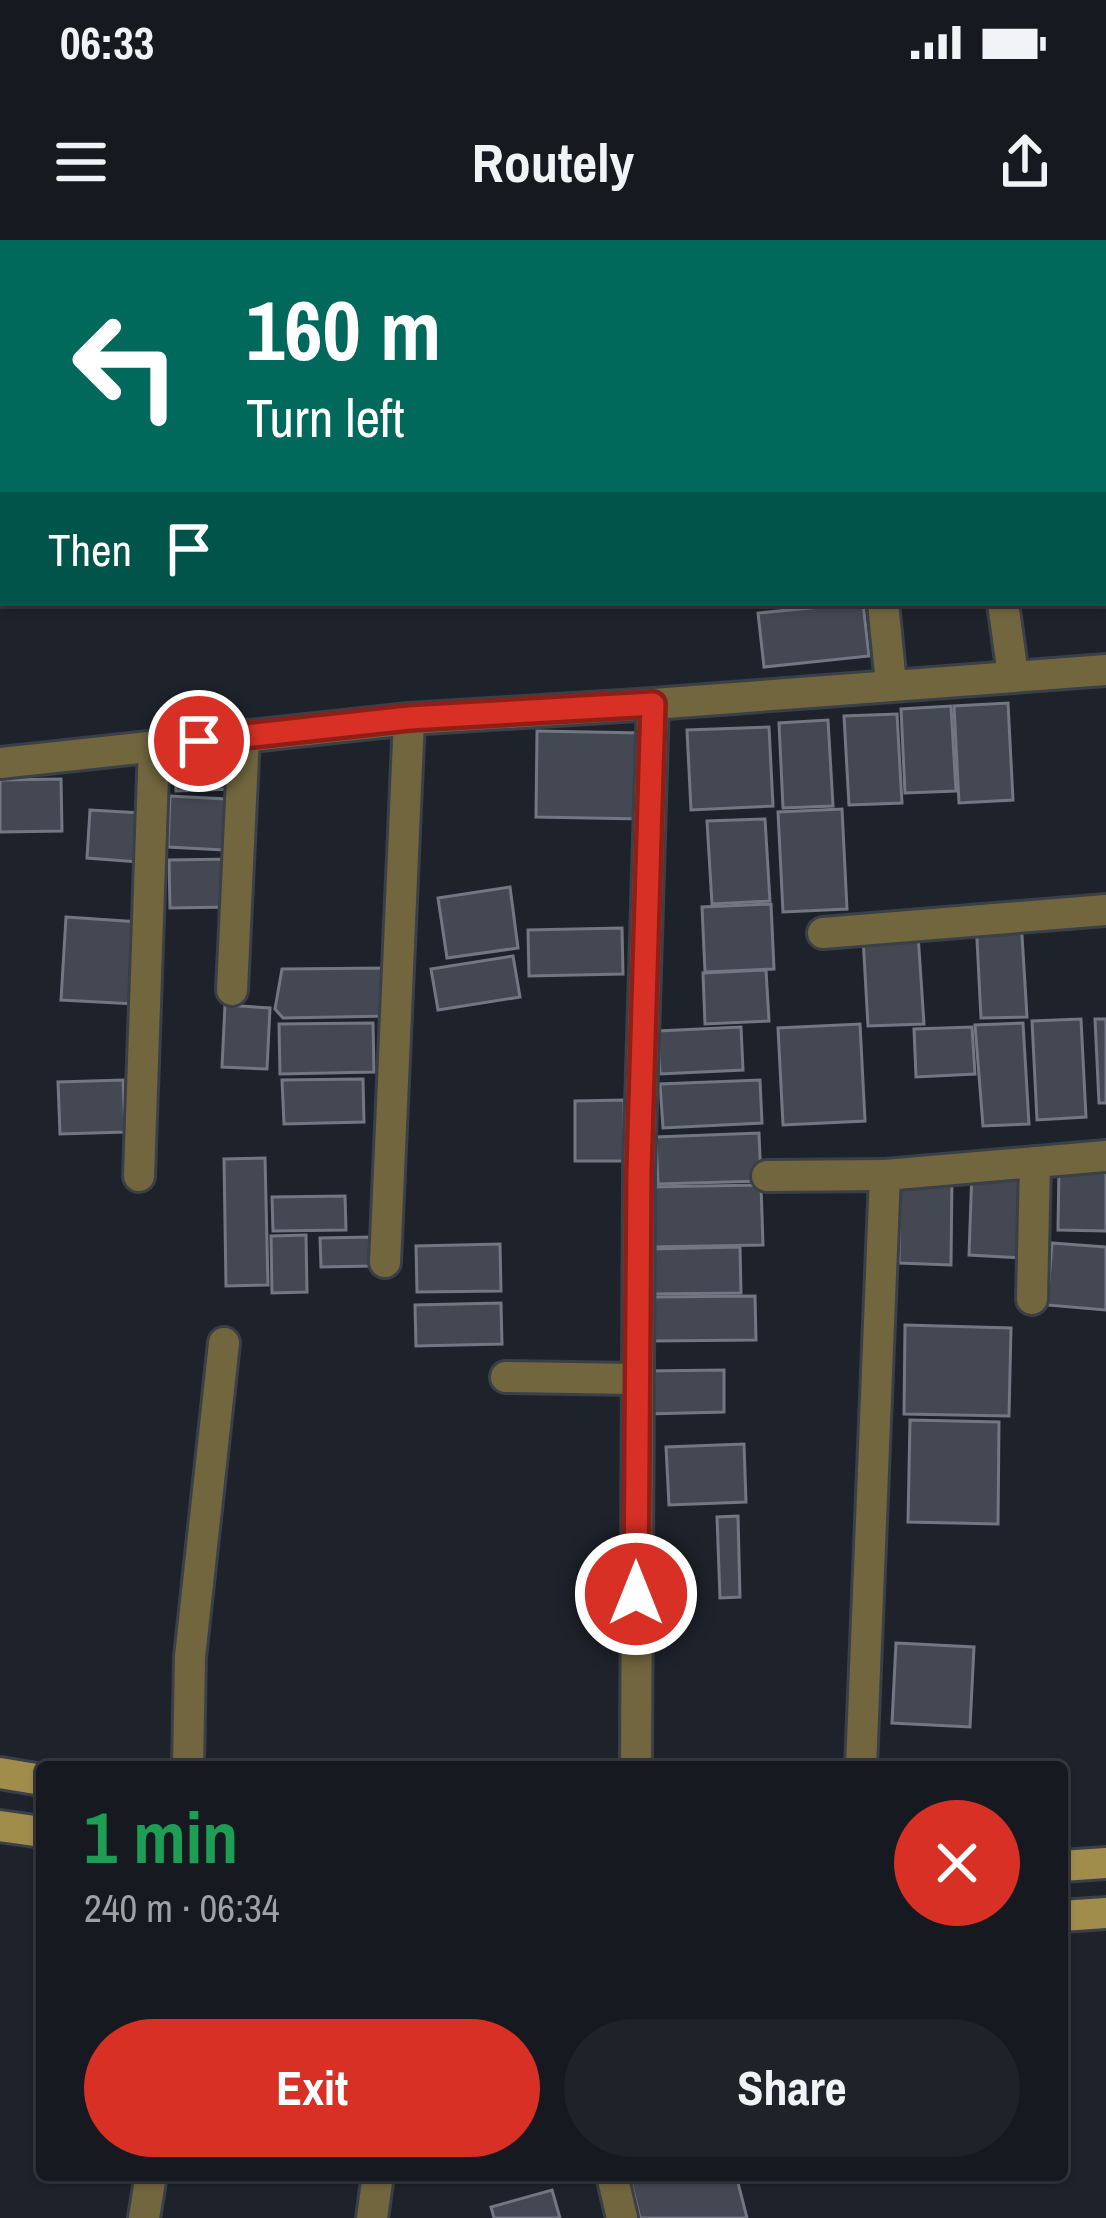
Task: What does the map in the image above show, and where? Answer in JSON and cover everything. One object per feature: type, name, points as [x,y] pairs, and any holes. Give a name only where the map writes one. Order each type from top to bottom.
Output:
[{"type":"main road","points":[[0,1773],[36,1779]]},
{"type":"main road","points":[[0,1826],[36,1831]]},
{"type":"main road","points":[[1068,1866],[1106,1863]]},
{"type":"main road","points":[[1068,1916],[1106,1913]]},
{"type":"street","points":[[883,606],[891,684]]},
{"type":"street","points":[[1003,606],[1013,676]]},
{"type":"street","points":[[0,763],[409,718],[1106,670]]},
{"type":"street","points":[[636,1761],[636,1379],[653,704]]},
{"type":"street","points":[[385,1262],[409,718]]},
{"type":"street","points":[[232,990],[244,736]]},
{"type":"street","points":[[139,1176],[154,746]]},
{"type":"street","points":[[823,933],[1106,910]]},
{"type":"street","points":[[767,1175],[885,1175],[1106,1156]]},
{"type":"street","points":[[1032,1299],[1035,1162]]},
{"type":"street","points":[[861,1761],[885,1175]]},
{"type":"street","points":[[188,1761],[190,1657],[224,1343]]},
{"type":"street","points":[[506,1377],[636,1379]]},
{"type":"street","points":[[144,2218],[151,2181]]},
{"type":"street","points":[[373,2218],[377,2181]]},
{"type":"street","points":[[613,2181],[622,2218]]},
{"type":"building","points":[[863,606],[869,656],[764,667],[758,613]]},
{"type":"building","points":[[1008,703],[1013,800],[959,803],[954,706]]},
{"type":"building","points":[[951,706],[956,791],[905,793],[901,709]]},
{"type":"building","points":[[897,714],[902,803],[849,805],[844,716]]},
{"type":"building","points":[[828,720],[833,806],[783,808],[779,723]]},
{"type":"building","points":[[769,727],[773,806],[691,810],[687,730]]},
{"type":"building","points":[[537,731],[642,733],[641,819],[536,817]]},
{"type":"building","points":[[233,745],[235,789],[176,791],[174,747]]},
{"type":"building","points":[[61,779],[62,831],[0,832],[0,780]]},
{"type":"building","points":[[170,796],[226,799],[223,850],[168,847]]},
{"type":"building","points":[[842,809],[847,909],[783,912],[778,812]]},
{"type":"building","points":[[90,810],[141,813],[138,862],[87,858]]},
{"type":"building","points":[[765,819],[770,901],[712,904],[707,821]]},
{"type":"building","points":[[231,859],[232,907],[170,908],[169,860]]},
{"type":"building","points":[[510,887],[518,948],[447,958],[438,898]]},
{"type":"building","points":[[771,904],[774,969],[705,972],[702,907]]},
{"type":"building","points":[[66,917],[139,922],[135,1004],[61,1000]]},
{"type":"building","points":[[1021,919],[1027,1017],[981,1018],[976,920]]},
{"type":"building","points":[[622,928],[623,974],[529,976],[528,930]]},
{"type":"building","points":[[918,934],[924,1024],[868,1026],[863,937]]},
{"type":"building","points":[[513,956],[520,997],[438,1010],[431,969]]},
{"type":"building","points":[[387,968],[389,1016],[283,1018],[275,1009],[282,969]]},
{"type":"building","points":[[766,970],[769,1021],[705,1024],[703,973]]},
{"type":"building","points":[[225,1005],[270,1008],[267,1069],[222,1067]]},
{"type":"building","points":[[1081,1019],[1086,1117],[1037,1120],[1032,1021]]},
{"type":"building","points":[[1095,1019],[1106,1019],[1106,1103],[1099,1103]]},
{"type":"building","points":[[373,1023],[374,1072],[280,1074],[279,1024]]},
{"type":"building","points":[[1023,1023],[1029,1124],[983,1126],[975,1025]]},
{"type":"building","points":[[860,1024],[865,1121],[783,1125],[778,1028]]},
{"type":"building","points":[[741,1027],[743,1070],[660,1074],[658,1031]]},
{"type":"building","points":[[972,1027],[975,1074],[916,1077],[914,1029]]},
{"type":"building","points":[[363,1079],[364,1122],[284,1124],[282,1080]]},
{"type":"building","points":[[123,1080],[125,1132],[60,1134],[58,1082]]},
{"type":"building","points":[[760,1080],[762,1123],[663,1128],[660,1084]]},
{"type":"building","points":[[624,1100],[624,1161],[575,1161],[575,1101]]},
{"type":"building","points":[[759,1133],[761,1181],[658,1184],[656,1137]]},
{"type":"building","points":[[265,1158],[268,1285],[226,1286],[224,1159]]},
{"type":"building","points":[[1059,1165],[1106,1166],[1106,1231],[1058,1230]]},
{"type":"building","points":[[972,1170],[1025,1173],[1023,1258],[969,1255]]},
{"type":"building","points":[[900,1174],[952,1175],[951,1265],[899,1263]]},
{"type":"building","points":[[761,1185],[763,1245],[650,1247],[648,1187]]},
{"type":"building","points":[[345,1196],[346,1230],[273,1231],[272,1197]]},
{"type":"building","points":[[306,1235],[307,1292],[272,1293],[271,1236]]},
{"type":"building","points":[[371,1237],[372,1266],[321,1267],[320,1238]]},
{"type":"building","points":[[1052,1243],[1106,1247],[1106,1310],[1047,1305]]},
{"type":"building","points":[[500,1244],[501,1291],[417,1292],[416,1246]]},
{"type":"building","points":[[740,1247],[741,1293],[651,1294],[649,1249]]},
{"type":"building","points":[[755,1296],[756,1340],[653,1341],[652,1297]]},
{"type":"building","points":[[501,1303],[502,1344],[416,1346],[415,1305]]},
{"type":"building","points":[[905,1325],[1011,1328],[1009,1416],[904,1414]]},
{"type":"building","points":[[724,1370],[724,1412],[647,1414],[646,1371]]},
{"type":"building","points":[[910,1420],[999,1422],[998,1524],[908,1522]]},
{"type":"building","points":[[744,1444],[746,1502],[669,1505],[666,1447]]},
{"type":"building","points":[[738,1516],[740,1597],[720,1598],[717,1517]]},
{"type":"building","points":[[896,1643],[974,1647],[970,1727],[892,1723]]},
{"type":"building","points":[[738,2181],[747,2218],[640,2218],[631,2182]]},
{"type":"building","points":[[552,2190],[560,2218],[494,2218],[491,2207]]},
{"type":"route","points":[[199,741],[409,718],[653,704],[639,1171],[636,1594]]}]
